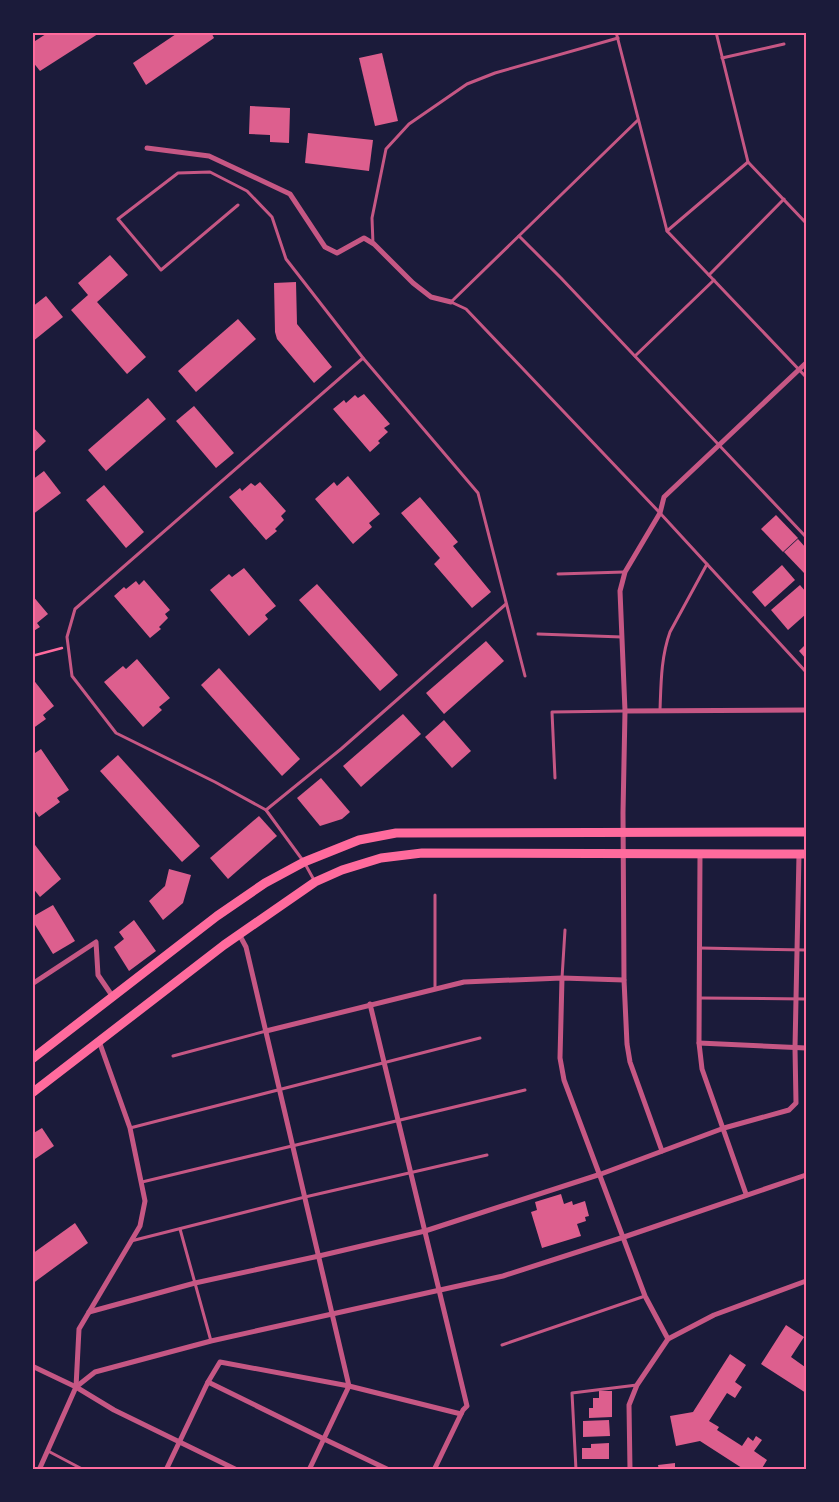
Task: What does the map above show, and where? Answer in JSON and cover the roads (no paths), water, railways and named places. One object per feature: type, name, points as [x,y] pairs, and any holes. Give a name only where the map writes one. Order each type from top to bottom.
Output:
[{"type":"main road","points":[[32,1059],[217,916],[265,883],[304,862],[359,840],[396,833],[806,832]]},
{"type":"main road","points":[[32,1094],[239,934],[315,882],[342,870],[381,858],[422,853],[803,854]]},
{"type":"street","points":[[147,148],[209,156],[290,194],[325,247],[337,253],[364,238],[374,244],[413,283],[431,297],[450,302]]},
{"type":"street","points":[[662,1152],[630,1062],[627,1044],[624,980],[623,854],[625,711],[620,591],[625,572],[660,513],[664,497],[806,363]]},
{"type":"street","points":[[625,711],[806,710]]},
{"type":"street","points":[[700,854],[699,1043],[702,1069],[746,1194]]},
{"type":"street","points":[[89,1312],[195,1283],[425,1231],[600,1174],[724,1128],[789,1110],[796,1103],[797,950],[803,854]]},
{"type":"street","points":[[239,934],[246,947],[349,1386],[309,1470]]},
{"type":"street","points":[[32,984],[96,942],[98,975],[113,997]]},
{"type":"street","points":[[266,1031],[464,982],[562,978],[624,980]]},
{"type":"street","points":[[562,978],[560,1058],[564,1080],[645,1296],[668,1339]]},
{"type":"street","points":[[370,1004],[467,1406],[461,1414],[434,1470]]},
{"type":"street","points":[[39,1470],[76,1387],[79,1329],[140,1226],[145,1201],[130,1128],[99,1041]]},
{"type":"street","points":[[699,1043],[806,1048]]},
{"type":"street","points":[[76,1387],[95,1372],[211,1341],[503,1276],[624,1237],[806,1174]]},
{"type":"street","points":[[630,1470],[629,1405],[637,1385],[668,1339],[714,1315],[806,1281]]},
{"type":"street","points":[[166,1470],[208,1382],[220,1362],[349,1386],[461,1414]]},
{"type":"street","points":[[32,1366],[76,1387],[114,1410],[237,1470]]},
{"type":"street","points":[[208,1382],[389,1470]]},
{"type":"lane","points":[[616,32],[667,231],[806,377]]},
{"type":"lane","points":[[716,32],[748,162],[806,223]]},
{"type":"lane","points":[[374,244],[372,218],[386,149],[409,124],[467,84],[495,73],[618,38]]},
{"type":"lane","points":[[722,58],[784,44]]},
{"type":"lane","points":[[638,120],[450,302],[466,309],[660,513],[806,672]]},
{"type":"lane","points":[[667,231],[748,162]]},
{"type":"lane","points":[[238,205],[161,270],[118,219],[178,174],[210,172],[247,191],[272,218],[286,259],[363,358],[478,493],[525,676]]},
{"type":"lane","points":[[709,275],[784,200]]},
{"type":"lane","points":[[519,236],[806,537]]},
{"type":"lane","points":[[635,356],[714,280]]},
{"type":"lane","points":[[315,882],[304,862],[266,810],[215,782],[116,733],[72,676],[67,637],[75,609],[363,358]]},
{"type":"lane","points":[[660,710],[662,668],[670,632],[707,564]]},
{"type":"lane","points":[[558,574],[625,572]]},
{"type":"lane","points":[[266,810],[341,749],[506,604]]},
{"type":"lane","points":[[538,634],[622,637]]},
{"type":"lane","points":[[555,778],[552,712],[625,711]]},
{"type":"lane","points":[[435,895],[435,988]]},
{"type":"lane","points":[[562,978],[566,930]]},
{"type":"lane","points":[[699,948],[806,950]]},
{"type":"lane","points":[[699,998],[806,999]]},
{"type":"lane","points":[[173,1056],[266,1031]]},
{"type":"lane","points":[[130,1128],[480,1038]]},
{"type":"lane","points":[[142,1182],[524,1090]]},
{"type":"lane","points":[[131,1241],[305,1197],[487,1155]]},
{"type":"lane","points":[[180,1229],[211,1341]]},
{"type":"lane","points":[[502,1345],[645,1296]]},
{"type":"lane","points":[[576,1470],[572,1393],[637,1385]]},
{"type":"lane","points":[[47,1451],[84,1470]]}]
